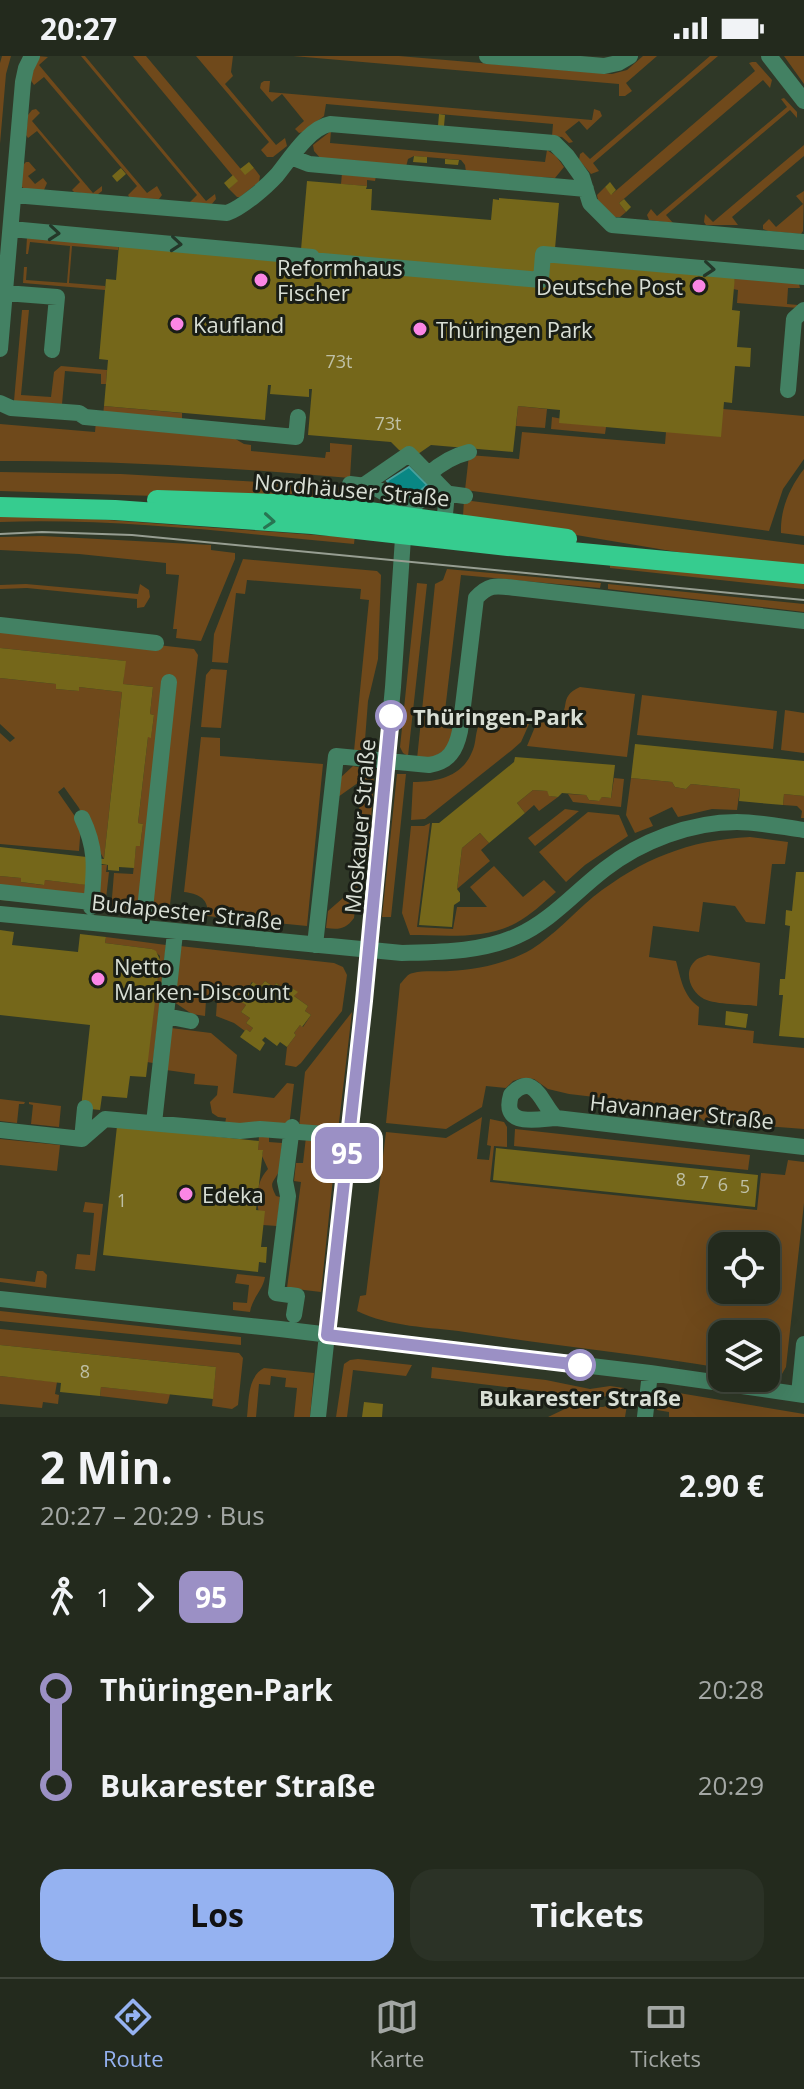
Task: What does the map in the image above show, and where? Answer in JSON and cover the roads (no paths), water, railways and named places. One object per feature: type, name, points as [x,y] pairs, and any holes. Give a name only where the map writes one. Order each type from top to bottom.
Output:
[{"type":"main road","name":"Nordhäuser Straße","points":[[0,497],[276,504],[404,525],[616,545],[697,563],[804,574]]},
{"type":"main road","name":"Nordhäuser Straße","points":[[0,507],[127,511],[312,524],[404,525]]},
{"type":"street","points":[[0,349],[5,293],[4,262],[11,229],[23,82],[32,56]]},
{"type":"street","points":[[487,56],[604,66],[630,56]]},
{"type":"street","points":[[769,56],[804,101]]},
{"type":"street","points":[[14,195],[227,213],[274,178],[300,145],[328,124],[554,143],[582,177],[590,203],[615,226],[804,242]]},
{"type":"street","points":[[291,157],[309,164],[586,189]]},
{"type":"street","points":[[11,229],[541,280],[543,254],[804,277]]},
{"type":"street","points":[[5,293],[57,297],[52,350]]},
{"type":"street","points":[[788,390],[794,319],[804,310]]},
{"type":"street","points":[[0,403],[11,408],[79,413],[85,417],[296,437],[298,417]]},
{"type":"street","points":[[429,474],[448,460],[469,452]]},
{"type":"street","points":[[357,484],[409,454],[447,493],[445,514]]},
{"type":"street","points":[[357,484],[383,490],[397,500],[409,503],[416,503],[436,492],[465,496]]},
{"type":"street","points":[[357,484],[362,506]]},
{"type":"street","name":"Moskauer Straße","points":[[343,1135],[369,949],[395,665],[404,525]]},
{"type":"street","points":[[315,945],[336,756],[429,765],[448,758],[460,731],[473,610],[476,598],[484,589],[494,586],[516,588],[804,621]]},
{"type":"street","points":[[0,625],[156,643]]},
{"type":"street","points":[[145,909],[169,682]]},
{"type":"street","points":[[0,892],[91,904],[95,857],[82,818]]},
{"type":"street","name":"Budapester Straße","points":[[0,914],[174,939],[315,945],[402,953],[479,948],[520,934],[616,862],[649,843],[677,832],[737,822],[804,830]]},
{"type":"street","points":[[154,1123],[174,939]]},
{"type":"street","points":[[166,1016],[191,1021]]},
{"type":"street","points":[[82,1139],[85,1108]]},
{"type":"street","name":"Havannaer Straße","points":[[556,1118],[804,1147]]},
{"type":"street","points":[[8,1134],[82,1139],[105,1119],[240,1131],[292,1129],[343,1135],[318,1417]]},
{"type":"street","points":[[292,1129],[285,1181],[288,1196],[276,1293],[315,1298]]},
{"type":"street","points":[[294,1315],[297,1296]]},
{"type":"street","points":[[0,1299],[650,1373],[802,1395],[804,1344]]},
{"type":"street","points":[[645,1417],[650,1373]]},
{"type":"water","points":[[409,467],[427,485],[414,496],[398,494],[387,481]]},
{"type":"tram line","points":[[0,534],[132,535],[804,600]]},
{"type":"place","name":"Reformhaus Fischer","points":[[261,280]]},
{"type":"place","name":"Deutsche Post","points":[[699,286]]},
{"type":"place","name":"Kaufland","points":[[177,324]]},
{"type":"place","name":"Thüringen Park","points":[[420,329]]},
{"type":"place","name":"Thüringen-Park","points":[[391,716]]},
{"type":"place","name":"Netto Marken-Discount","points":[[98,979]]},
{"type":"place","name":"Edeka","points":[[186,1194]]},
{"type":"place","name":"Bukarester Straße","points":[[580,1365]]}]
